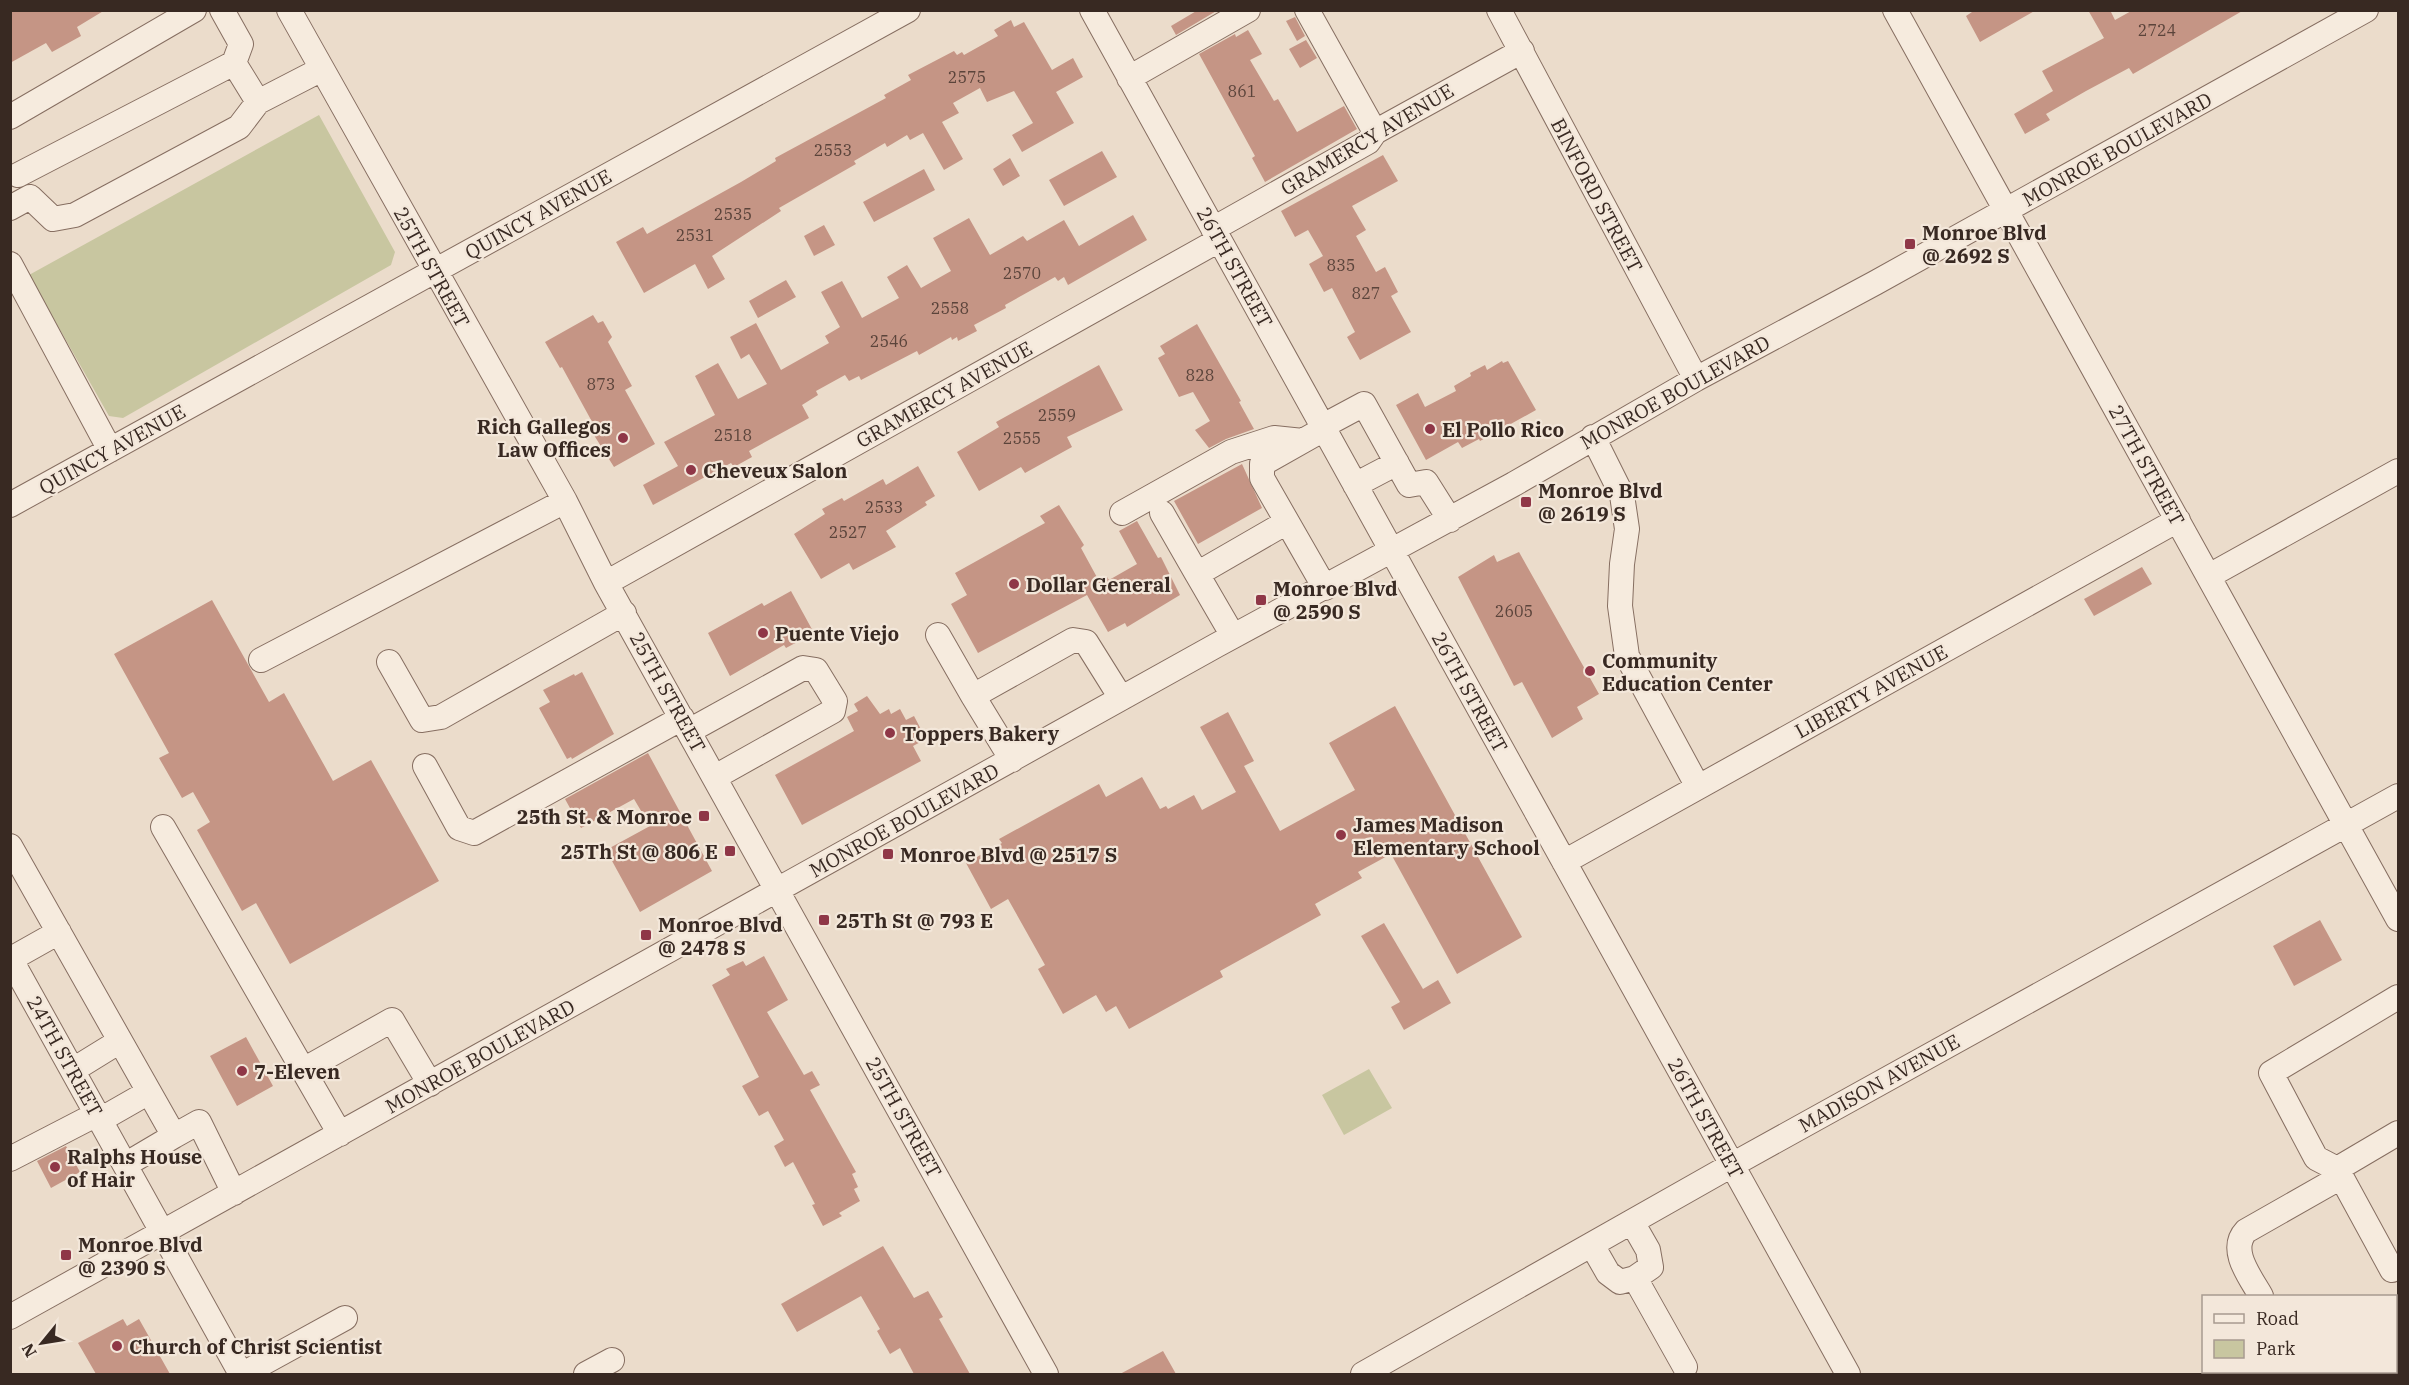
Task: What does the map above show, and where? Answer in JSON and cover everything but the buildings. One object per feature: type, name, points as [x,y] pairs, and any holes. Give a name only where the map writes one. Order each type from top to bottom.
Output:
[{"type":"street","points":[[10,117],[194,10]]},
{"type":"street","points":[[222,10],[241,44],[234,63],[14,169],[20,203],[53,219],[75,215],[239,127],[258,102],[322,69]]},
{"type":"street","name":"25TH STREET","points":[[289,10],[565,501],[606,583],[779,890],[1046,1374]]},
{"type":"street","name":"QUINCY AVENUE","points":[[11,504],[908,10]]},
{"type":"street","name":"26TH STREET","points":[[1092,10],[1848,1374]]},
{"type":"street","points":[[1129,78],[1248,10]]},
{"type":"street","points":[[1307,10],[1375,132]]},
{"type":"street","name":"BINFORD STREET","points":[[1498,10],[1696,379]]},
{"type":"street","name":"27TH STREET","points":[[1895,10],[2398,919]]},
{"type":"street","name":"MONROE BOULEVARD","points":[[10,1317],[1233,636],[1450,520],[1696,379],[2006,211],[2366,10]]},
{"type":"street","name":"GRAMERCY AVENUE","points":[[606,583],[1216,234],[1368,142],[1375,132],[1522,51]]},
{"type":"street","points":[[234,63],[258,102]]},
{"type":"street","points":[[10,264],[110,450]]},
{"type":"street","points":[[1324,588],[1262,478],[1262,464],[1364,404],[1409,485],[1426,482],[1450,520]]},
{"type":"street","points":[[1593,437],[1622,495],[1627,529],[1622,564],[1620,606],[1627,656],[1698,787]]},
{"type":"street","points":[[1122,513],[1231,452],[1274,438],[1303,441]]},
{"type":"street","points":[[1355,485],[1397,463]]},
{"type":"street","points":[[2209,576],[2398,471]]},
{"type":"street","points":[[261,660],[565,501]]},
{"type":"street","points":[[1162,513],[1233,636]]},
{"type":"street","name":"LIBERTY AVENUE","points":[[1564,862],[2178,520]]},
{"type":"street","points":[[1197,574],[1287,522]]},
{"type":"street","points":[[389,662],[422,720],[441,717],[624,613]]},
{"type":"street","points":[[938,635],[1012,760]]},
{"type":"street","points":[[973,696],[1073,640],[1086,642],[1121,698]]},
{"type":"street","points":[[425,766],[459,828],[474,833],[686,724],[803,668],[816,670],[835,701],[833,711],[715,777]]},
{"type":"street","name":"MADISON AVENUE","points":[[1363,1374],[1732,1165],[2398,796]]},
{"type":"street","points":[[163,827],[305,1069],[340,1134]]},
{"type":"street","points":[[10,846],[174,1136]]},
{"type":"street","points":[[11,958],[59,932]]},
{"type":"street","name":"24TH STREET","points":[[11,958],[242,1374]]},
{"type":"street","points":[[2392,1270],[2339,1173],[2316,1158],[2271,1073],[2398,998]]},
{"type":"street","points":[[305,1069],[392,1020],[430,1084]]},
{"type":"street","points":[[73,1070],[120,1041]]},
{"type":"street","points":[[10,1159],[149,1092]]},
{"type":"street","points":[[125,1165],[199,1122],[234,1193]]},
{"type":"street","points":[[2260,1295],[2241,1259],[2238,1248],[2240,1238],[2246,1231],[2398,1133]]},
{"type":"street","points":[[1592,1245],[1613,1279],[1620,1282],[1635,1278],[1650,1267],[1650,1258],[1632,1222]]},
{"type":"street","points":[[1635,1278],[1685,1367]]},
{"type":"street","points":[[242,1374],[345,1318]]},
{"type":"street","points":[[586,1374],[612,1360]]},
{"type":"green space","points":[[319,115],[395,252],[391,265],[123,418],[109,416],[29,275]]},
{"type":"green space","points":[[1369,1069],[1392,1108],[1344,1135],[1322,1095]]},
{"type":"place","name":"Monroe Blvd @ 2692 S","points":[[1910,244]]},
{"type":"place","name":"El Pollo Rico","points":[[1430,429]]},
{"type":"place","name":"Rich Gallegos Law Offices","points":[[623,438]]},
{"type":"place","name":"Cheveux Salon","points":[[691,470]]},
{"type":"place","name":"Monroe Blvd @ 2619 S","points":[[1526,502]]},
{"type":"place","name":"Dollar General","points":[[1014,584]]},
{"type":"place","name":"Monroe Blvd @ 2590 S","points":[[1261,600]]},
{"type":"place","name":"Puente Viejo","points":[[763,633]]},
{"type":"place","name":"Community Education Center","points":[[1590,671]]},
{"type":"place","name":"Toppers Bakery","points":[[890,733]]},
{"type":"place","name":"25th St. & Monroe","points":[[704,816]]},
{"type":"place","name":"James Madison Elementary School","points":[[1341,835]]},
{"type":"place","name":"25Th St @ 806 E","points":[[730,851]]},
{"type":"place","name":"Monroe Blvd @ 2517 S","points":[[888,854]]},
{"type":"place","name":"25Th St @ 793 E","points":[[824,920]]},
{"type":"place","name":"Monroe Blvd @ 2478 S","points":[[646,935]]},
{"type":"place","name":"7-Eleven","points":[[242,1071]]},
{"type":"place","name":"Ralphs House of Hair","points":[[55,1167]]},
{"type":"place","name":"Monroe Blvd @ 2390 S","points":[[66,1255]]},
{"type":"place","name":"Church of Christ Scientist","points":[[117,1346]]}]
